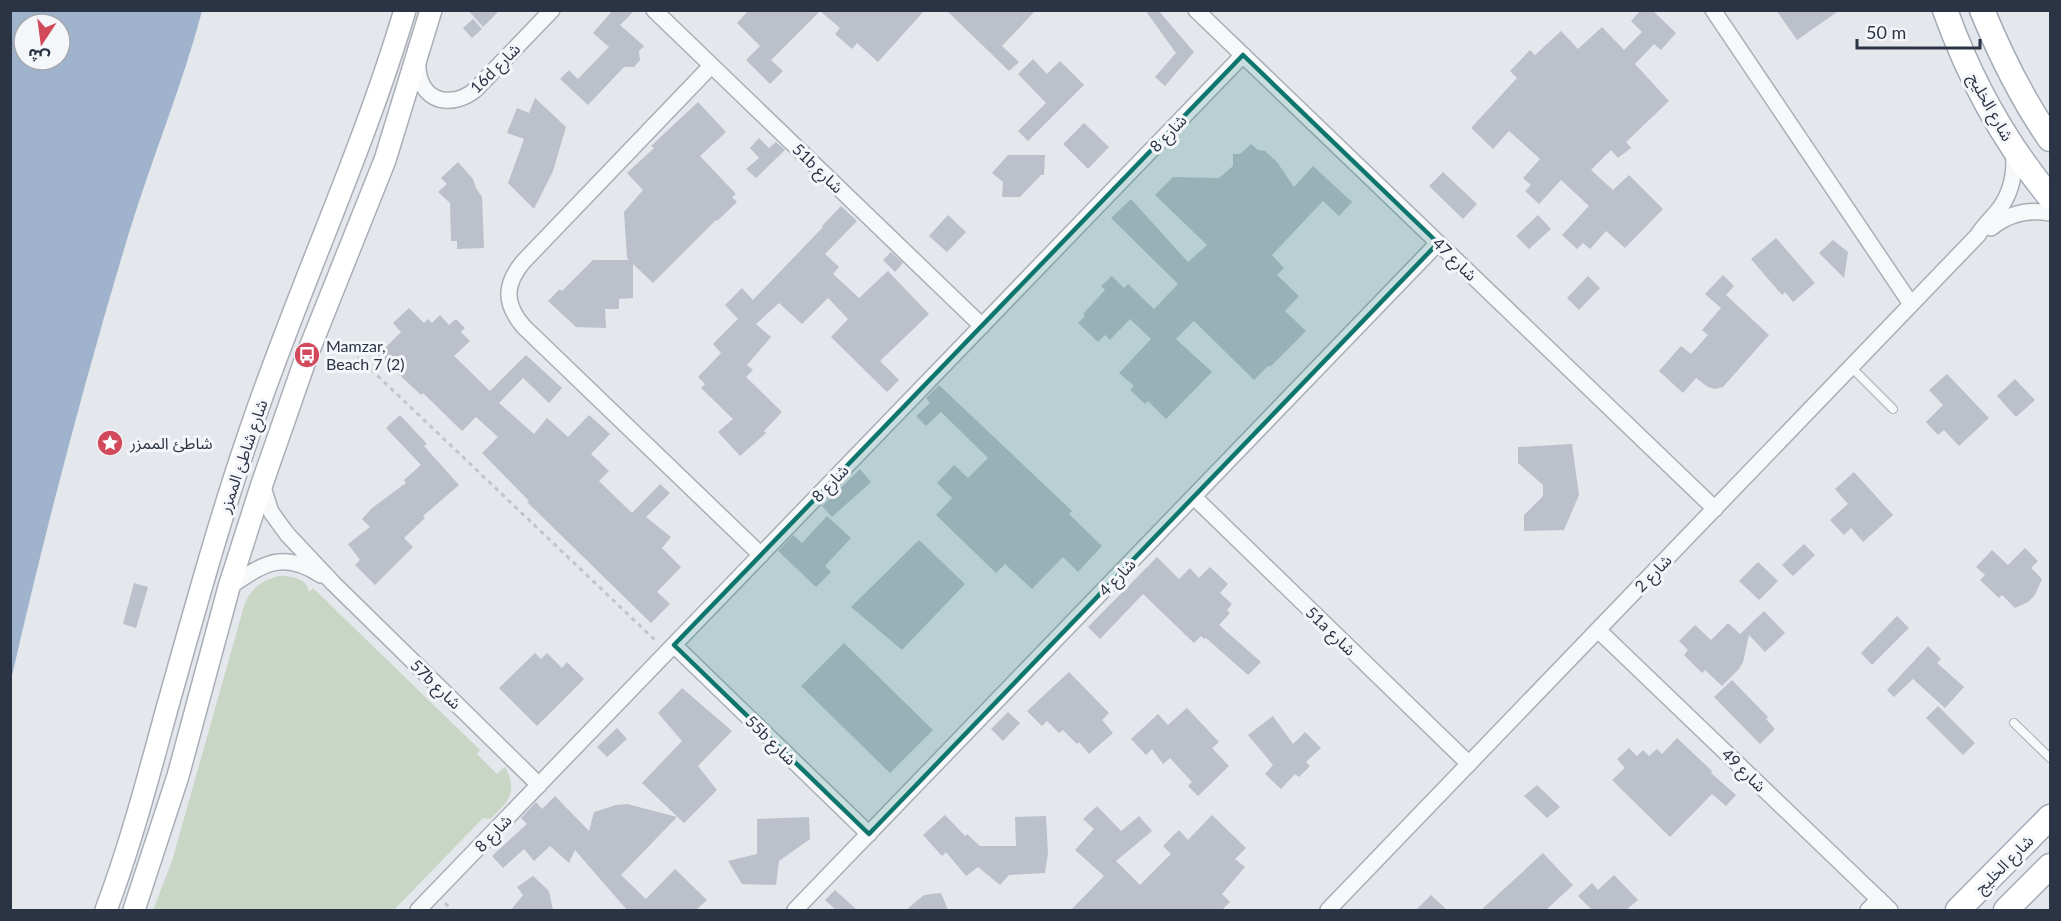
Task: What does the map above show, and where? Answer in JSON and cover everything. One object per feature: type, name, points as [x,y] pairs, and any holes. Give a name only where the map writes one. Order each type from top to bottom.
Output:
[{"type":"main road","name":"شارع شاطئ الممزر","points":[[106,910],[148,781],[219,525],[250,429],[358,150],[388,68],[405,10]]},
{"type":"main road","name":"شارع شاطئ الممزر","points":[[134,910],[178,776],[229,587],[262,484],[307,355],[385,160],[431,10]]},
{"type":"main road","name":"شارع الخليج","points":[[1945,10],[1964,58],[2012,146],[2050,197]]},
{"type":"main road","name":"شارع الخليج","points":[[1982,10],[2006,66],[2033,105],[2050,139]]},
{"type":"main road","name":"شارع الخليج","points":[[1958,910],[2050,817]]},
{"type":"main road","name":"شارع الخليج","points":[[2006,910],[2050,866]]},
{"type":"street","name":"16d شارع","points":[[417,59],[420,79],[426,89],[434,97],[445,101],[457,100],[476,89],[552,10]]},
{"type":"street","name":"51b شارع","points":[[654,10],[982,326]]},
{"type":"street","name":"شارع 47","points":[[1196,10],[1715,508]]},
{"type":"street","points":[[1713,10],[1911,304]]},
{"type":"street","name":"شارع 8","points":[[418,910],[1242,55]]},
{"type":"street","points":[[711,66],[523,262],[511,280],[509,302],[514,316],[524,327],[761,555]]},
{"type":"street","name":"شارع 2","points":[[1328,910],[1978,235],[2000,208],[2010,188],[2014,167],[2012,146]]},
{"type":"street","name":"شارع 2","points":[[1978,235],[2018,213],[2038,211],[2050,213]]},
{"type":"street","name":"شارع 4","points":[[795,910],[1438,243]]},
{"type":"street","name":"57b شارع","points":[[262,484],[277,522],[333,583],[539,785]]},
{"type":"street","name":"51a شارع","points":[[1194,497],[1469,764]]},
{"type":"street","name":"57b شارع","points":[[229,587],[255,568],[276,562],[305,566],[333,583]]},
{"type":"street","name":"شارع 49","points":[[1598,630],[1873,905],[1890,910]]},
{"type":"street","name":"55b شارع","points":[[671,649],[869,834]]},
{"type":"lane","points":[[1851,367],[1893,409]]},
{"type":"lane","points":[[2014,723],[2050,758]]},
{"type":"path","points":[[358,357],[671,649]]},
{"type":"highlighted area","points":[[1243,55],[1438,243],[869,834],[674,645]]},
{"type":"green space","points":[[278,576],[293,577],[302,581],[308,587],[309,592],[313,588],[480,750],[477,754],[497,774],[505,767],[511,783],[510,796],[490,819],[483,818],[394,910],[153,910],[172,861],[244,606],[249,595],[257,586]]},
{"type":"water","points":[[11,10],[202,11],[128,236],[37,568],[11,680]]},
{"type":"building","points":[[468,10],[500,10],[483,27]]},
{"type":"building","points":[[613,10],[635,10],[620,25],[644,46],[639,51],[640,60],[634,67],[624,67],[588,105],[560,79],[569,70],[578,79],[609,47],[593,33]]},
{"type":"building","points":[[749,10],[925,10],[878,62],[857,43],[852,49],[835,34],[840,28],[820,11],[771,60],[783,71],[770,84],[746,60],[760,46],[737,23]]},
{"type":"building","points":[[946,10],[1036,10],[1002,46],[1019,62],[1009,71]]},
{"type":"building","points":[[1145,10],[1158,10],[1194,52],[1165,86],[1155,77],[1176,53]]},
{"type":"building","points":[[1641,10],[1652,10],[1676,33],[1661,50],[1654,44],[1635,64],[1669,101],[1626,142],[1631,148],[1618,158],[1611,150],[1591,170],[1613,190],[1629,175],[1663,209],[1625,248],[1606,231],[1590,249],[1583,243],[1577,249],[1562,235],[1589,206],[1561,180],[1539,204],[1525,191],[1531,185],[1523,178],[1540,159],[1509,131],[1493,149],[1471,128],[1517,78],[1510,71],[1530,50],[1535,55],[1561,31],[1578,49],[1602,27],[1624,50],[1642,32],[1631,21]]},
{"type":"building","points":[[1776,10],[1840,10],[1797,40]]},
{"type":"building","points":[[473,19],[482,29],[472,38],[463,28]]},
{"type":"building","points":[[1033,59],[1047,74],[1060,61],[1084,85],[1028,141],[1018,131],[1046,103],[1018,74]]},
{"type":"building","points":[[535,98],[566,127],[553,171],[534,209],[508,183],[524,139],[507,133],[517,108],[529,113]]},
{"type":"building","points":[[698,102],[726,132],[700,156],[736,194],[732,197],[737,202],[653,283],[633,264],[633,298],[619,299],[619,309],[605,309],[606,328],[576,327],[548,301],[560,289],[562,291],[593,260],[629,260],[624,212],[643,190],[627,173],[654,148],[651,146]]},
{"type":"building","points":[[1084,123],[1109,147],[1088,169],[1063,144]]},
{"type":"building","points":[[759,138],[769,148],[776,142],[785,150],[756,178],[746,169],[759,158],[750,148]]},
{"type":"building","points":[[1251,144],[1258,150],[1265,151],[1277,162],[1294,187],[1313,166],[1352,202],[1339,216],[1323,201],[1272,255],[1284,268],[1277,275],[1299,296],[1285,311],[1306,331],[1254,380],[1194,321],[1176,339],[1212,372],[1166,419],[1148,401],[1145,404],[1130,390],[1134,386],[1119,373],[1151,339],[1130,319],[1110,340],[1105,335],[1098,342],[1078,323],[1085,316],[1083,314],[1105,290],[1101,286],[1112,276],[1124,288],[1128,284],[1154,309],[1178,284],[1111,218],[1131,199],[1188,262],[1207,245],[1155,195],[1173,177],[1219,178],[1233,166],[1233,154],[1240,154]]},
{"type":"building","points":[[1008,155],[1045,155],[1044,175],[1041,175],[1020,197],[1002,197],[1003,182],[992,173]]},
{"type":"building","points":[[458,162],[473,179],[482,197],[484,248],[457,249],[457,241],[451,241],[450,203],[438,192],[447,184],[441,178]]},
{"type":"building","points":[[1443,172],[1477,204],[1463,219],[1429,186]]},
{"type":"building","points":[[841,206],[857,221],[825,254],[839,267],[833,274],[859,298],[888,271],[929,314],[880,361],[899,380],[887,392],[831,337],[848,319],[828,298],[802,324],[779,303],[756,324],[771,337],[747,365],[753,370],[746,377],[782,412],[764,431],[766,433],[740,456],[718,432],[733,419],[701,388],[705,384],[698,377],[721,353],[713,344],[738,319],[725,305],[742,288],[753,300]]},
{"type":"building","points":[[948,215],[966,232],[947,252],[929,236]]},
{"type":"building","points":[[1538,215],[1551,229],[1529,249],[1516,236]]},
{"type":"building","points":[[1776,238],[1815,283],[1793,302],[1785,292],[1782,295],[1751,259]]},
{"type":"building","points":[[1833,240],[1848,252],[1844,278],[1819,253]]},
{"type":"building","points":[[891,252],[903,263],[895,272],[883,260]]},
{"type":"building","points":[[1723,275],[1734,286],[1726,295],[1769,335],[1723,387],[1715,389],[1708,387],[1696,378],[1683,393],[1659,371],[1681,346],[1691,354],[1708,335],[1702,330],[1721,308],[1705,294]]},
{"type":"building","points":[[1588,276],[1600,288],[1579,310],[1567,298]]},
{"type":"building","points":[[409,308],[424,323],[428,319],[432,323],[440,315],[449,325],[456,319],[465,328],[461,332],[470,341],[454,356],[490,391],[526,355],[562,388],[549,403],[523,378],[499,403],[534,434],[547,418],[568,437],[589,415],[610,434],[591,454],[609,471],[599,481],[632,513],[660,484],[670,493],[646,517],[671,537],[662,548],[681,567],[657,592],[670,604],[651,623],[527,502],[529,501],[482,453],[498,437],[476,417],[462,431],[423,393],[421,395],[378,355],[401,332],[393,323]]},
{"type":"building","points":[[1947,374],[1989,418],[1959,446],[1944,430],[1938,435],[1926,422],[1943,405],[1929,390]]},
{"type":"building","points":[[2015,379],[2035,400],[2016,417],[1997,396]]},
{"type":"building","points":[[939,385],[1072,511],[1069,514],[1102,546],[1078,572],[1063,557],[1032,589],[1005,564],[996,573],[936,515],[952,498],[937,483],[954,465],[968,478],[988,458],[941,412],[926,426],[916,416],[930,403],[926,398]]},
{"type":"building","points":[[400,415],[427,444],[424,446],[459,485],[423,516],[425,518],[404,538],[413,547],[375,585],[355,565],[360,560],[348,544],[370,527],[362,519],[372,508],[406,483],[404,480],[421,465],[386,428]]},
{"type":"building","points":[[1572,444],[1579,495],[1564,530],[1524,531],[1524,515],[1543,496],[1543,485],[1518,463],[1518,447]]},
{"type":"building","points":[[860,469],[871,482],[832,517],[822,506]]},
{"type":"building","points":[[1854,472],[1893,515],[1863,542],[1851,528],[1844,535],[1830,520],[1848,504],[1835,489]]},
{"type":"building","points":[[827,516],[851,538],[825,566],[831,572],[816,587],[778,551],[793,535],[802,543]]},
{"type":"building","points":[[919,540],[965,584],[902,650],[851,607]]},
{"type":"building","points":[[1804,544],[1815,555],[1793,576],[1782,565]]},
{"type":"building","points":[[2025,548],[2038,561],[2031,568],[2042,579],[2035,595],[2028,602],[2015,608],[2002,595],[1999,598],[1980,580],[1985,575],[1976,567],[1992,550],[2008,565]]},
{"type":"building","points":[[1157,557],[1179,579],[1190,568],[1199,578],[1210,567],[1228,584],[1220,593],[1232,604],[1227,610],[1230,613],[1219,625],[1261,662],[1248,675],[1206,638],[1201,636],[1194,643],[1143,594],[1100,639],[1088,627]]},
{"type":"building","points":[[1758,562],[1778,581],[1759,600],[1739,581]]},
{"type":"building","points":[[134,583],[148,587],[136,628],[123,624]]},
{"type":"building","points":[[1764,611],[1785,633],[1765,652],[1749,635],[1743,662],[1722,686],[1705,670],[1702,673],[1684,655],[1688,650],[1679,641],[1695,625],[1711,640],[1728,623],[1740,634]]},
{"type":"building","points":[[1897,616],[1909,628],[1872,665],[1861,653]]},
{"type":"building","points":[[844,643],[933,730],[890,773],[801,686]]},
{"type":"building","points":[[1928,646],[1941,659],[1937,663],[1964,687],[1945,708],[1913,679],[1894,697],[1887,690]]},
{"type":"building","points":[[535,653],[541,659],[547,653],[562,668],[567,662],[584,679],[537,726],[499,688]]},
{"type":"building","points":[[1069,672],[1109,713],[1102,720],[1113,733],[1089,754],[1079,742],[1077,744],[1063,730],[1059,733],[1047,721],[1042,726],[1027,711]]},
{"type":"building","points":[[1732,680],[1768,717],[1766,719],[1775,729],[1760,744],[1714,697]]},
{"type":"building","points":[[682,688],[732,731],[698,766],[717,790],[684,823],[642,783],[682,741],[658,713]]},
{"type":"building","points":[[1938,706],[1975,743],[1963,755],[1926,718]]},
{"type":"building","points":[[1187,708],[1219,742],[1212,748],[1229,766],[1198,796],[1188,786],[1192,782],[1170,758],[1163,764],[1152,749],[1146,755],[1131,739],[1158,714],[1168,725]]},
{"type":"building","points":[[1008,712],[1020,723],[1003,741],[991,729]]},
{"type":"building","points":[[1273,716],[1293,744],[1305,732],[1321,748],[1306,762],[1310,766],[1299,777],[1295,774],[1281,789],[1265,774],[1273,765],[1248,735]]},
{"type":"building","points":[[617,728],[627,739],[607,757],[597,747]]},
{"type":"building","points":[[1677,738],[1736,795],[1726,806],[1712,794],[1670,837],[1612,780],[1625,768],[1617,759],[1629,748],[1637,756],[1643,750],[1649,756],[1657,749],[1662,754]]},
{"type":"building","points":[[1537,785],[1560,807],[1547,818],[1524,796]]},
{"type":"building","points":[[555,796],[589,831],[594,812],[616,805],[627,804],[677,817],[621,875],[646,899],[675,869],[707,900],[696,910],[627,910],[575,850],[569,863],[550,846],[534,861],[524,849],[503,868],[492,856],[527,824],[521,818],[536,802],[542,809]]},
{"type":"building","points":[[1097,806],[1121,831],[1139,816],[1152,831],[1116,861],[1140,885],[1171,854],[1163,846],[1179,830],[1188,840],[1212,815],[1246,848],[1235,859],[1245,867],[1222,894],[1230,902],[1222,910],[1071,910],[1104,876],[1075,850],[1094,829],[1083,819]]},
{"type":"building","points":[[945,815],[965,836],[967,834],[980,846],[1016,846],[1015,817],[1046,816],[1048,853],[1045,873],[1009,875],[1000,885],[978,867],[966,876],[946,852],[942,856],[923,835]]},
{"type":"building","points":[[809,817],[810,839],[779,861],[776,885],[742,884],[728,861],[757,854],[757,819]]},
{"type":"building","points":[[1543,853],[1573,885],[1546,910],[1481,910]]},
{"type":"building","points":[[1614,875],[1638,900],[1626,910],[1592,910],[1578,896],[1592,883],[1598,890]]},
{"type":"building","points":[[533,876],[549,891],[553,910],[511,910],[523,895],[517,887]]},
{"type":"building","points":[[835,890],[857,910],[836,910],[825,900]]},
{"type":"building","points":[[941,893],[948,910],[906,910],[924,895]]},
{"type":"building","points":[[1431,895],[1447,910],[1416,910]]},
{"type":"place","name":"Mamzar, Beach 7 (2)","points":[[307,355]]},
{"type":"place","name":"شاطئ الممزر","points":[[110,443]]}]
